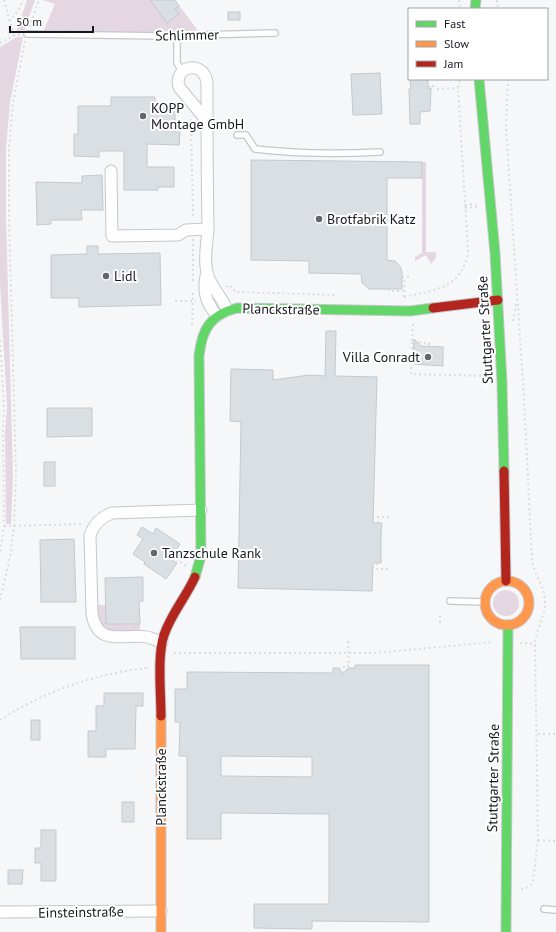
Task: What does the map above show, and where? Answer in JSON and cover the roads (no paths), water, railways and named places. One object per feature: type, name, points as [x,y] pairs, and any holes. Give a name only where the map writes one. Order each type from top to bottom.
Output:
[{"type":"street","points":[[207,121],[179,87],[178,78],[182,71],[195,68],[200,70],[206,76],[207,121],[208,229],[205,264],[212,297],[209,305],[217,316]]},
{"type":"street","name":"Stuttgarter Straße","points":[[479,80],[498,300],[503,398],[506,581]]},
{"type":"street","points":[[111,171],[112,236],[178,234],[186,230],[208,229]]},
{"type":"street","points":[[212,297],[224,303],[227,310]]},
{"type":"street","name":"Planckstraße","points":[[161,932],[160,667],[162,642],[169,620],[199,568],[201,556],[200,350],[204,330],[217,316],[227,310],[242,307],[410,312],[498,300]]},
{"type":"street","points":[[162,642],[146,637],[118,638],[102,632],[96,626],[92,614],[89,546],[90,535],[98,521],[107,514],[201,510]]},
{"type":"street","points":[[506,581],[518,584],[523,588],[527,593],[529,605],[524,617],[514,624],[508,625],[502,624],[491,618],[488,613],[486,602],[490,589],[500,582],[506,581]]},
{"type":"street","name":"Stuttgarter Straße","points":[[506,932],[508,625]]},
{"type":"street","name":"Einsteinstraße","points":[[0,912],[161,911]]},
{"type":"lane","name":"Schlimmer","points":[[27,34],[177,36],[274,33]]},
{"type":"lane","points":[[177,36],[177,64],[182,71]]},
{"type":"lane","points":[[236,135],[246,135],[255,149],[311,153],[380,152]]},
{"type":"lane","points":[[450,602],[486,602]]},
{"type":"lane","points":[[544,909],[556,910]]},
{"type":"place","name":"KOPP Montage GmbH","points":[[143,116]]},
{"type":"place","name":"Brotfabrik Katz","points":[[319,219]]},
{"type":"place","name":"Lidl","points":[[106,276]]},
{"type":"place","name":"Villa Conradt","points":[[428,357]]},
{"type":"place","name":"Tanzschule Rank","points":[[154,553]]}]
